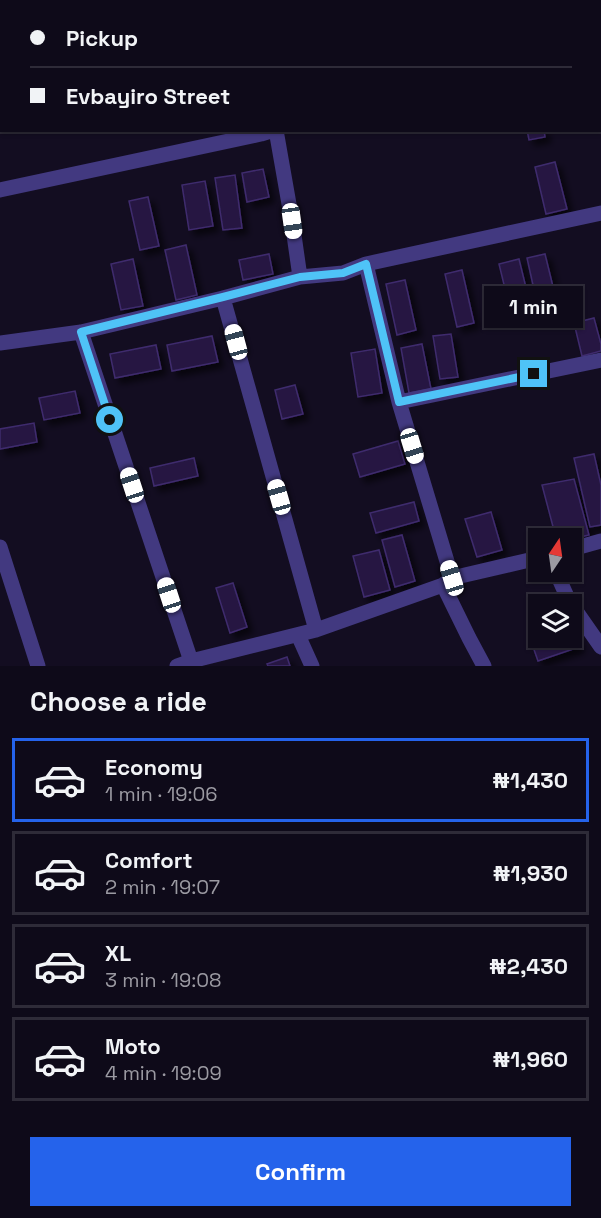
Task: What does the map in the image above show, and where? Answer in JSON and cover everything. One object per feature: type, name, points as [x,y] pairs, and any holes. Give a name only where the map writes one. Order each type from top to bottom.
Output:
[{"type":"street","points":[[0,190],[263,132]]},
{"type":"street","points":[[268,132],[292,221],[300,277]]},
{"type":"street","points":[[0,343],[81,332],[300,277],[343,273],[366,264],[601,213]]},
{"type":"street","points":[[366,264],[399,402],[448,581],[469,638],[484,666]]},
{"type":"street","points":[[223,297],[316,630]]},
{"type":"street","points":[[81,332],[184,663],[316,630],[448,581],[528,561]]},
{"type":"street","points":[[399,402],[601,360]]},
{"type":"street","points":[[582,546],[601,541]]},
{"type":"street","points":[[0,547],[38,666]]},
{"type":"street","points":[[560,582],[569,602],[601,648]]},
{"type":"street","points":[[298,635],[312,666]]},
{"type":"building","points":[[527,132],[544,132],[545,137],[529,140]]},
{"type":"building","points":[[555,162],[567,209],[546,214],[535,167]]},
{"type":"building","points":[[263,169],[269,197],[247,202],[242,173]]},
{"type":"building","points":[[235,175],[242,228],[223,230],[215,178]]},
{"type":"building","points":[[205,181],[213,226],[189,230],[182,185]]},
{"type":"building","points":[[148,197],[159,246],[140,250],[129,201]]},
{"type":"building","points":[[186,245],[197,295],[176,300],[165,250]]},
{"type":"building","points":[[269,254],[273,274],[243,280],[239,260]]},
{"type":"building","points":[[545,254],[556,299],[537,303],[527,258]]},
{"type":"building","points":[[133,259],[143,306],[121,310],[111,264]]},
{"type":"building","points":[[519,259],[529,300],[509,305],[499,264]]},
{"type":"building","points":[[462,270],[474,323],[457,327],[445,274]]},
{"type":"building","points":[[405,280],[416,330],[397,335],[386,284]]},
{"type":"building","points":[[594,318],[601,351],[582,356],[574,323]]},
{"type":"building","points":[[451,334],[458,377],[440,379],[433,336]]},
{"type":"building","points":[[212,336],[218,362],[172,371],[167,345]]},
{"type":"building","points":[[422,344],[431,389],[409,393],[401,348]]},
{"type":"building","points":[[156,345],[161,369],[115,378],[110,354]]},
{"type":"building","points":[[375,349],[382,393],[358,397],[351,353]]},
{"type":"building","points":[[295,385],[303,414],[282,419],[275,390]]},
{"type":"building","points":[[75,391],[80,413],[44,420],[39,398]]},
{"type":"building","points":[[34,423],[37,442],[0,449],[0,429]]},
{"type":"building","points":[[398,441],[405,464],[360,477],[353,454]]},
{"type":"building","points":[[594,454],[601,485],[601,525],[590,527],[574,458]]},
{"type":"building","points":[[194,458],[198,476],[154,486],[150,468]]},
{"type":"building","points":[[574,479],[589,535],[582,537],[582,528],[553,528],[542,485]]},
{"type":"building","points":[[414,502],[419,521],[376,533],[370,513]]},
{"type":"building","points":[[491,512],[502,550],[477,557],[465,519]]},
{"type":"building","points":[[402,535],[415,581],[395,587],[382,540]]},
{"type":"building","points":[[379,550],[390,590],[364,597],[353,556]]},
{"type":"building","points":[[233,583],[247,627],[230,633],[216,588]]},
{"type":"building","points":[[533,648],[576,648],[538,661]]},
{"type":"building","points":[[287,657],[290,666],[268,666],[267,664]]},
{"type":"route","points":[[110,420],[81,332],[300,277],[343,273],[366,264],[399,402],[534,374]]}]
